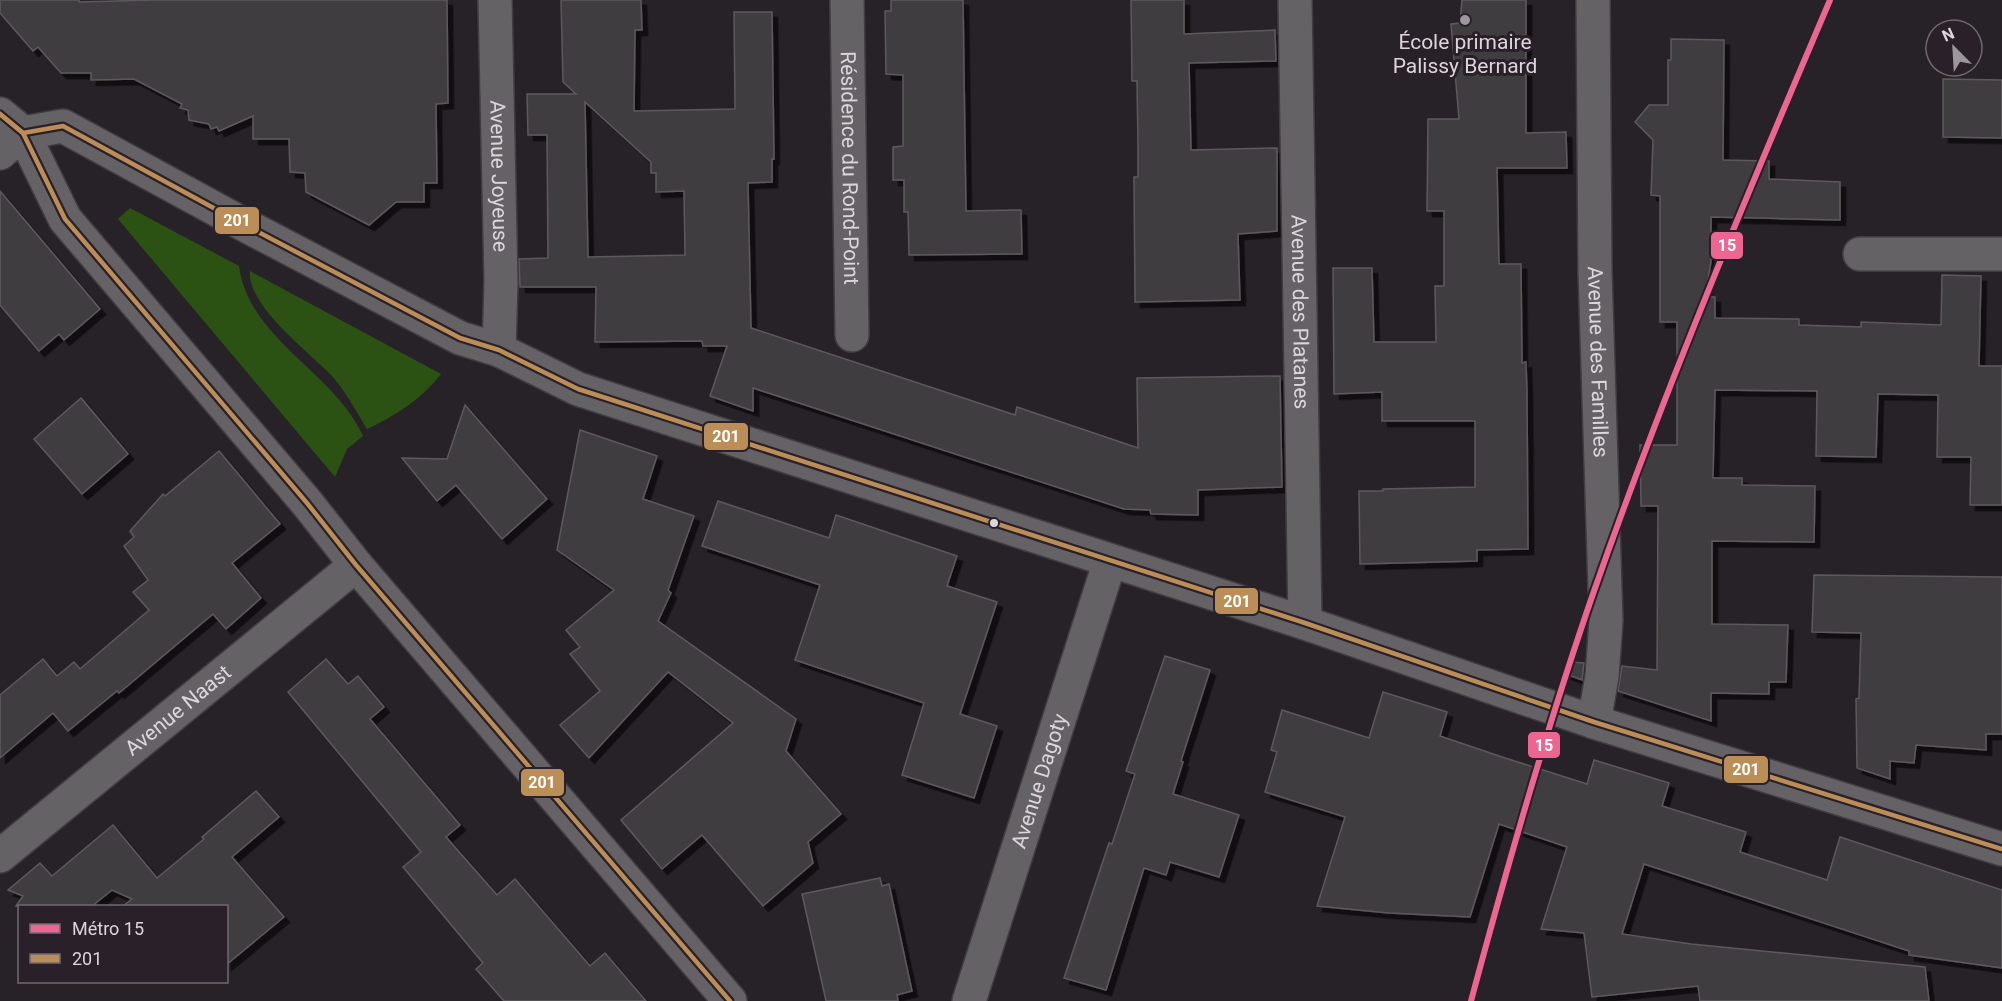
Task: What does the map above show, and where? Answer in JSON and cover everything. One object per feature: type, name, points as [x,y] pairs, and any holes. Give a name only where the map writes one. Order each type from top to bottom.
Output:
[{"type":"street","name":"Avenue Joyeuse","points":[[495,0],[501,282],[499,350]]},
{"type":"street","name":"Résidence du Rond-Point","points":[[847,0],[852,334]]},
{"type":"street","name":"Avenue des Platanes","points":[[1295,0],[1305,623]]},
{"type":"street","name":"Avenue des Familles","points":[[1593,0],[1595,271],[1606,613],[1602,676],[1594,722]]},
{"type":"street","points":[[730,1001],[356,565],[307,503],[65,219],[8,133],[63,126],[460,338],[499,350],[578,389],[1305,623],[1594,722],[2002,849]]},
{"type":"street","points":[[1860,254],[2002,254]]},
{"type":"street","name":"Avenue Dagoty","points":[[969,1001],[1110,561]]},
{"type":"street","name":"Avenue Naast","points":[[0,856],[356,565]]},
{"type":"green space","points":[[130,208],[239,266],[246,292],[259,315],[275,335],[333,392],[350,413],[363,436],[347,449],[335,477],[118,219]]},
{"type":"green space","points":[[250,271],[441,374],[407,406],[367,429],[336,381],[281,328],[258,299],[252,285]]},
{"type":"building","points":[[0,0],[79,0],[79,2],[447,0],[448,103],[436,104],[437,183],[424,183],[424,202],[396,202],[369,225],[306,192],[305,173],[290,172],[289,139],[253,139],[253,116],[219,131],[217,127],[211,129],[209,124],[189,120],[188,110],[180,108],[182,104],[134,79],[91,80],[91,73],[61,73],[38,47],[33,51],[0,13]]},
{"type":"building","points":[[561,0],[641,0],[642,30],[635,30],[634,111],[735,109],[734,12],[772,12],[774,159],[772,159],[772,182],[748,183],[751,328],[1015,415],[1017,407],[1138,448],[1137,378],[1280,376],[1282,487],[1198,490],[1198,515],[1151,514],[1150,510],[1124,509],[753,388],[753,411],[710,396],[727,346],[703,346],[702,341],[595,342],[596,287],[520,287],[519,259],[548,258],[547,135],[528,135],[527,94],[576,94],[563,82]],"holes":[[[585,102],[651,162],[651,173],[656,173],[656,192],[684,191],[685,255],[588,257]]]},
{"type":"building","points":[[891,0],[963,0],[966,211],[1021,210],[1022,254],[909,255],[908,212],[904,212],[904,180],[893,180],[893,147],[903,146],[903,75],[886,74],[885,11],[891,11]]},
{"type":"building","points":[[1131,0],[1184,0],[1184,34],[1275,30],[1276,61],[1189,63],[1191,150],[1277,148],[1277,231],[1238,234],[1240,300],[1135,302],[1134,177],[1138,177],[1138,145],[1137,81],[1132,81]]},
{"type":"building","points":[[1462,0],[1526,0],[1526,133],[1566,132],[1567,168],[1497,168],[1499,264],[1521,264],[1522,363],[1526,362],[1527,394],[1528,549],[1477,550],[1477,561],[1360,564],[1359,491],[1475,487],[1475,421],[1382,421],[1382,392],[1334,394],[1333,268],[1372,268],[1374,342],[1436,342],[1435,286],[1444,286],[1444,211],[1427,211],[1428,119],[1459,119],[1451,24],[1460,23]]},
{"type":"building","points":[[1671,39],[1724,40],[1723,160],[1769,161],[1769,179],[1840,182],[1840,220],[1711,217],[1711,262],[1705,297],[1715,297],[1715,318],[1799,319],[1799,325],[1861,327],[1861,322],[1941,325],[1942,275],[1981,276],[1979,366],[2002,366],[2002,505],[1970,505],[1971,457],[1937,457],[1938,395],[1878,394],[1876,457],[1816,456],[1817,391],[1715,390],[1713,478],[1742,478],[1742,485],[1815,486],[1814,542],[1712,541],[1712,624],[1788,625],[1786,682],[1769,682],[1769,694],[1711,693],[1711,721],[1618,691],[1622,666],[1657,670],[1658,506],[1641,506],[1640,445],[1677,445],[1677,322],[1660,322],[1660,196],[1651,195],[1653,140],[1635,122],[1649,105],[1668,105],[1668,60],[1671,60]]},
{"type":"building","points":[[1943,79],[2002,80],[2002,138],[1943,137]]},
{"type":"building","points":[[0,191],[100,309],[64,340],[59,334],[39,351],[0,305]]},
{"type":"building","points":[[81,398],[128,454],[82,494],[34,439]]},
{"type":"building","points":[[465,405],[547,499],[502,539],[456,485],[437,501],[402,458],[447,459]]},
{"type":"building","points":[[580,430],[657,456],[643,499],[694,516],[668,590],[671,593],[658,621],[796,719],[786,751],[841,814],[808,842],[813,863],[763,906],[702,835],[662,869],[621,820],[733,723],[668,672],[589,758],[560,725],[600,691],[570,654],[580,647],[566,630],[614,590],[557,550]]},
{"type":"building","points":[[219,451],[280,524],[232,563],[261,598],[226,629],[213,614],[119,693],[117,691],[68,731],[53,713],[0,758],[0,695],[43,659],[57,676],[74,662],[80,669],[149,610],[133,592],[148,580],[124,546],[134,537],[130,531],[163,494],[165,496]]},
{"type":"building","points":[[718,501],[829,538],[836,515],[957,556],[947,586],[997,602],[960,714],[997,726],[974,798],[902,775],[924,703],[795,660],[820,585],[702,546]]},
{"type":"building","points":[[1814,575],[2002,577],[2002,734],[1986,734],[1986,750],[1916,745],[1914,763],[1890,761],[1890,779],[1857,768],[1856,699],[1859,698],[1861,633],[1812,632]]},
{"type":"building","points":[[1165,656],[1210,670],[1173,794],[1239,815],[1219,877],[1170,862],[1166,875],[1144,868],[1106,990],[1064,978],[1109,843],[1112,844],[1135,774],[1126,771]]},
{"type":"building","points":[[326,659],[348,684],[358,676],[384,707],[370,719],[460,825],[446,837],[497,895],[515,879],[590,966],[605,953],[646,1001],[504,1001],[476,969],[483,963],[403,867],[421,852],[288,692]]},
{"type":"building","points":[[1569,662],[1584,663],[1582,680],[1566,674]]},
{"type":"building","points":[[1383,692],[1447,712],[1440,736],[1505,758],[1587,784],[1594,760],[1669,783],[1662,806],[1746,832],[1740,852],[1827,880],[1840,837],[2002,890],[2002,968],[1909,955],[1909,951],[1644,864],[1622,934],[1691,944],[1925,967],[1929,1001],[1700,1001],[1698,986],[1592,997],[1584,933],[1541,929],[1567,847],[1499,824],[1470,917],[1389,913],[1317,906],[1345,817],[1265,792],[1277,752],[1271,750],[1282,710],[1369,738]]},
{"type":"building","points":[[256,791],[279,817],[232,857],[284,917],[228,963],[228,905],[124,905],[132,899],[112,890],[93,905],[16,906],[23,896],[8,890],[40,863],[52,876],[113,825],[157,878],[204,839],[202,837]]},
{"type":"building","points":[[880,878],[882,886],[889,884],[912,991],[897,995],[898,1001],[826,1001],[802,894]]},
{"type":"metro line","name":"15","points":[[1471,1001],[1529,795],[1594,591],[1649,442],[1737,220],[1830,0]]},
{"type":"transit line","name":"201","points":[[0,114],[23,133],[63,126],[460,338],[499,350],[578,389],[1305,623],[1594,722],[2002,849]]},
{"type":"transit line","name":"201","points":[[0,114],[23,133],[65,219],[307,503],[356,565],[730,1001]]},
{"type":"place","name":"École primaire Palissy Bernard","points":[[1465,20]]}]
